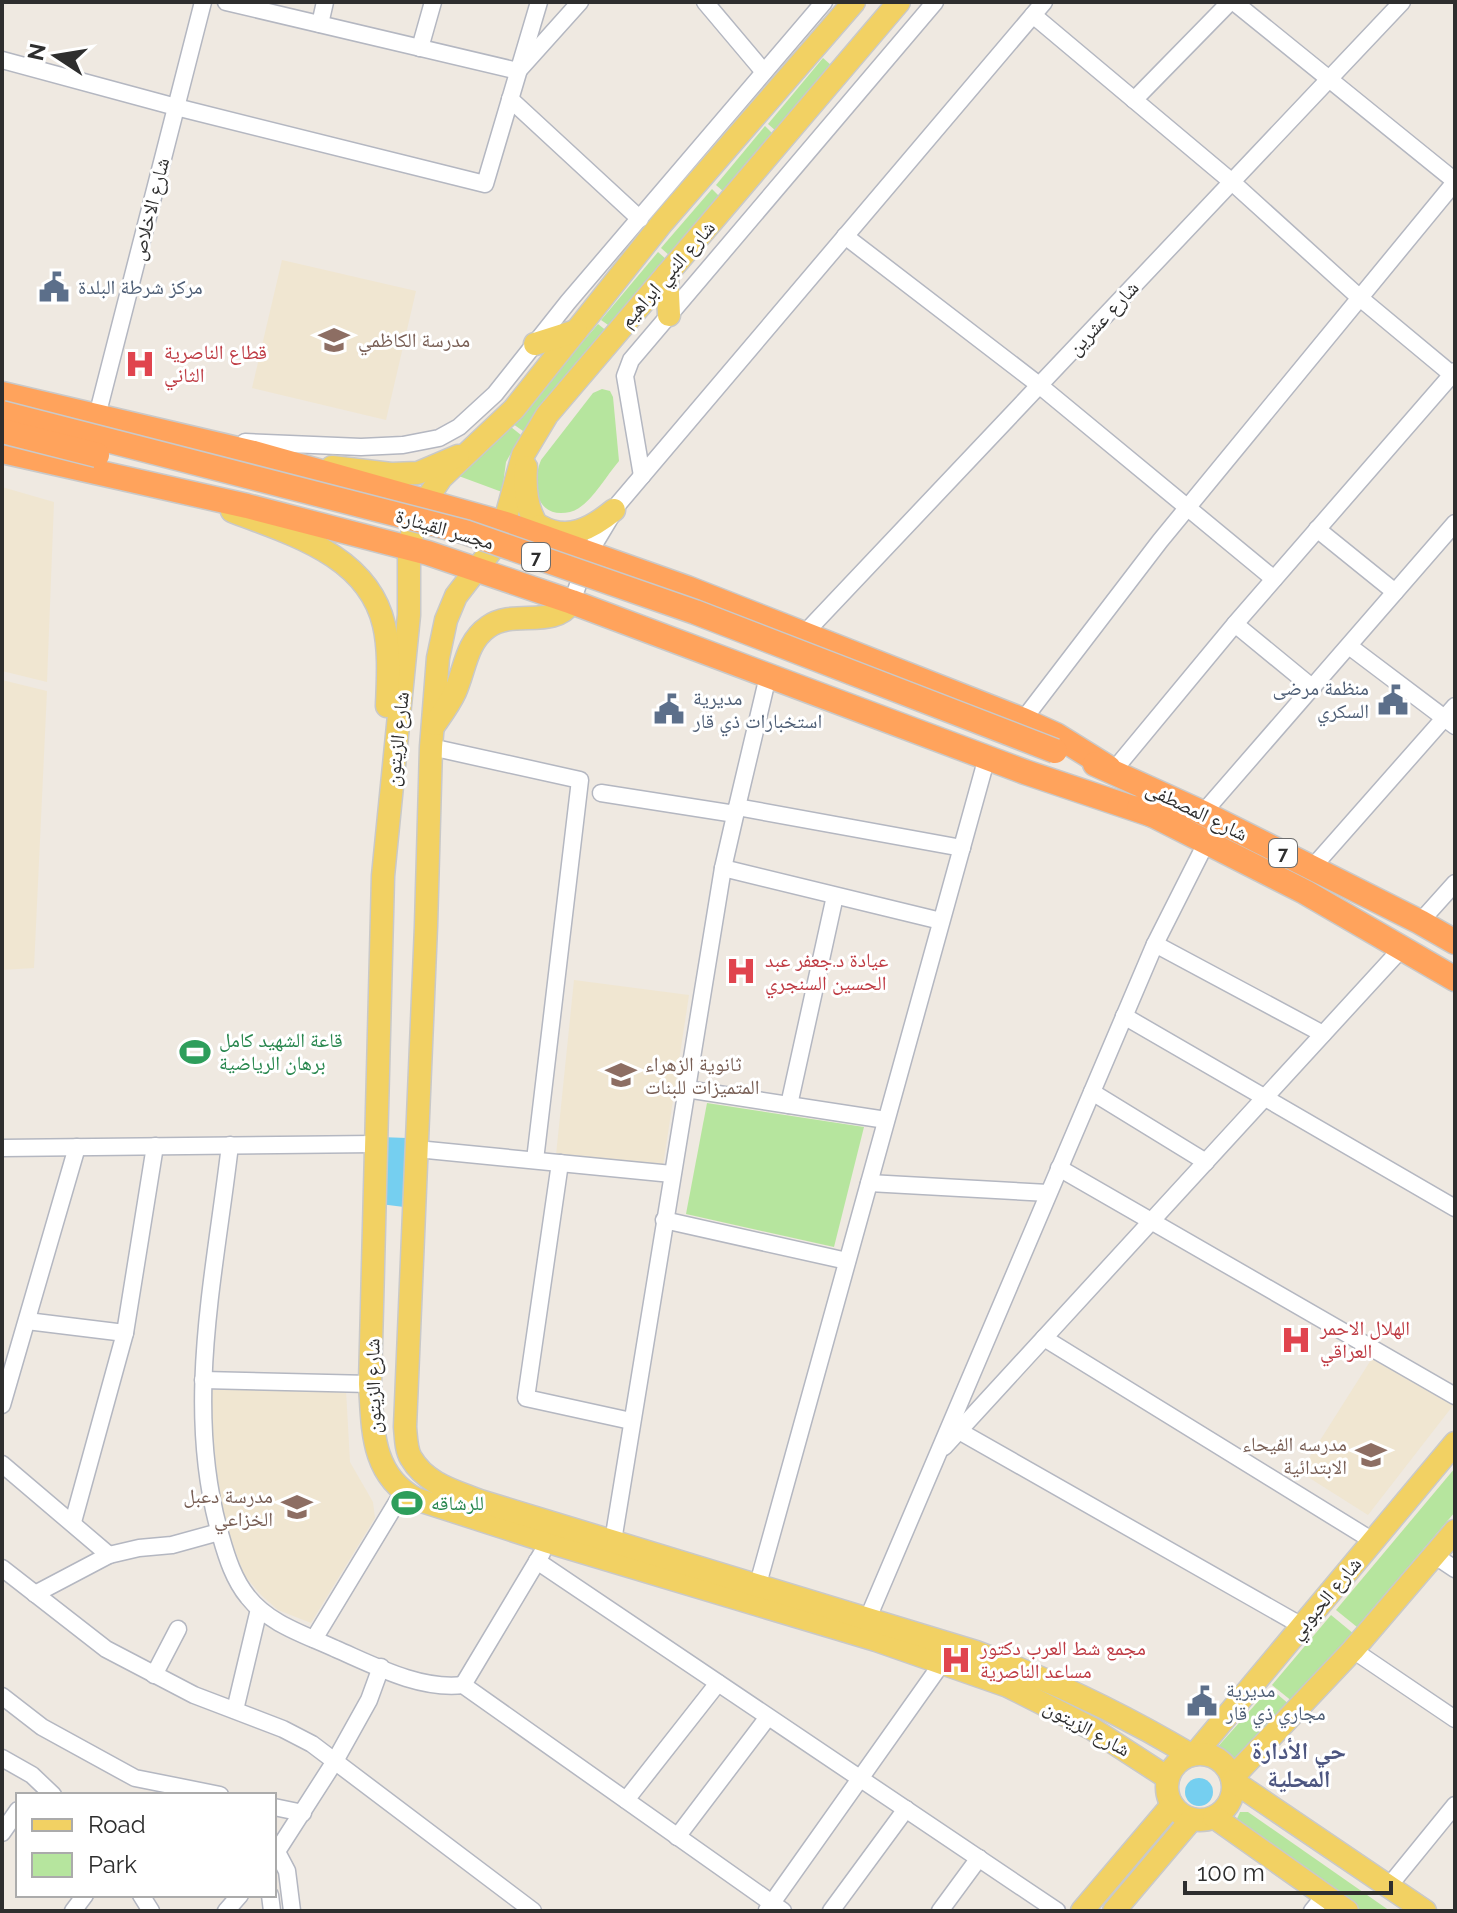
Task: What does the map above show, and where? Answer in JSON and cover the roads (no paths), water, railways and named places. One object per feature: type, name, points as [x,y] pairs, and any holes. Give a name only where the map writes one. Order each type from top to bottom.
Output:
[{"type":"highway","points":[[2,394],[284,461],[506,524],[804,634],[1023,720],[1056,735],[1111,769]]},
{"type":"highway","name":"مجسر القيثارة","points":[[2,413],[465,532],[695,612],[1053,758]]},
{"type":"highway","name":"مجسر القيثارة","points":[[2,431],[461,548],[1053,758]]},
{"type":"highway","points":[[2,451],[163,486],[409,548],[572,602],[1062,786],[1153,815]]},
{"type":"highway","points":[[319,525],[336,521],[343,505],[344,489],[332,477]]},
{"type":"highway","name":"7","points":[[1053,758],[1111,769]]},
{"type":"highway","name":"7","points":[[1053,758],[1153,815]]},
{"type":"highway","name":"شارع المصطفى","points":[[1111,769],[1455,942]]},
{"type":"highway","name":"شارع المصطفى","points":[[1153,815],[1403,947],[1455,979]]},
{"type":"main road","name":"شارع النبي ابراهيم","points":[[409,548],[414,526],[441,478],[514,409],[662,223],[854,2]]},
{"type":"main road","name":"شارع النبي ابراهيم","points":[[478,570],[500,539],[513,485],[527,447],[547,415],[899,2]]},
{"type":"main road","points":[[667,274],[669,315]]},
{"type":"main road","points":[[535,344],[576,331]]},
{"type":"main road","points":[[527,447],[525,476],[532,518],[552,541]]},
{"type":"main road","points":[[284,461],[377,472],[418,473],[466,453]]},
{"type":"main road","points":[[163,486],[302,538],[343,562],[373,591],[385,626],[388,669],[383,876]]},
{"type":"main road","points":[[532,518],[548,530],[568,533],[597,524],[614,510]]},
{"type":"main road","name":"شارع الزيتون","points":[[409,548],[408,627],[383,876],[370,1384],[374,1447],[384,1468],[403,1492],[416,1499],[543,1552],[752,1602],[1008,1686],[1051,1706],[1133,1753],[1168,1778]]},
{"type":"main road","name":"شارع الزيتون","points":[[478,570],[456,596],[446,620],[438,658],[432,738],[410,1284],[405,1427],[410,1456],[439,1485],[480,1501],[868,1618],[1029,1672],[1138,1724],[1193,1755]]},
{"type":"main road","points":[[432,738],[455,692],[471,647],[482,632],[506,618],[555,617],[566,611],[572,602]]},
{"type":"main road","points":[[375,1207],[384,1224],[392,1227],[406,1222],[414,1208]]},
{"type":"main road","points":[[374,1283],[382,1267],[390,1265],[404,1270],[410,1284]]},
{"type":"main road","name":"شارع الحبوبي","points":[[1193,1755],[1455,1443]]},
{"type":"main road","points":[[1114,1911],[1203,1818],[1229,1802],[1232,1780],[1353,1650],[1455,1531]]},
{"type":"main road","points":[[1347,1911],[1319,1903],[1203,1818],[1177,1811],[1167,1787],[1173,1768],[1193,1755],[1205,1754],[1222,1762],[1232,1780],[1425,1911]]},
{"type":"main road","points":[[1082,1911],[1172,1805]]},
{"type":"street","name":"شارع الاخلاص","points":[[97,416],[203,2]]},
{"type":"street","points":[[226,2],[518,71]]},
{"type":"street","points":[[320,24],[325,2]]},
{"type":"street","points":[[420,48],[433,2]]},
{"type":"street","points":[[2,60],[485,184],[539,2]]},
{"type":"street","points":[[518,71],[580,2]]},
{"type":"street","points":[[705,2],[764,72]]},
{"type":"street","points":[[193,439],[361,447],[403,445],[439,438],[459,427],[495,394],[824,2]]},
{"type":"street","points":[[642,476],[625,376],[631,360],[935,2]]},
{"type":"street","points":[[1023,720],[1188,507],[1455,182],[1232,2],[1134,100]]},
{"type":"street","name":"شارع عشرين","points":[[804,634],[1402,2]]},
{"type":"street","points":[[572,602],[589,553],[614,510],[1038,8],[1134,100],[1232,182],[1360,298],[1454,374],[1111,769]]},
{"type":"street","points":[[510,99],[640,219]]},
{"type":"street","points":[[845,236],[1039,385],[1274,579]]},
{"type":"street","points":[[1203,813],[1455,523]]},
{"type":"street","points":[[1317,529],[1395,592]]},
{"type":"street","points":[[1235,624],[1313,688]]},
{"type":"street","points":[[1312,868],[1452,716],[1349,646]]},
{"type":"street","points":[[613,1541],[723,868],[768,676]]},
{"type":"street","points":[[432,738],[580,780],[535,1160]]},
{"type":"street","points":[[758,1584],[987,757]]},
{"type":"street","points":[[601,793],[736,811],[962,848]]},
{"type":"street","points":[[868,1618],[1155,944],[1207,841]]},
{"type":"street","points":[[723,868],[941,921]]},
{"type":"street","points":[[1420,922],[1455,883]]},
{"type":"street","points":[[789,1105],[835,896]]},
{"type":"street","points":[[1155,944],[1323,1034]]},
{"type":"street","points":[[934,1457],[1403,947]]},
{"type":"street","points":[[1124,1016],[1455,1208]]},
{"type":"street","points":[[686,1089],[886,1120]]},
{"type":"street","points":[[1092,1092],[1206,1162]]},
{"type":"street","points":[[2,1148],[376,1144]]},
{"type":"street","points":[[230,1145],[203,1380],[203,1448],[219,1532],[239,1584],[259,1609],[314,1639],[381,1667],[432,1685],[463,1685],[773,1908],[942,1663]]},
{"type":"street","points":[[73,1522],[125,1333],[155,1146]]},
{"type":"street","points":[[2,1405],[77,1147]]},
{"type":"street","points":[[417,1149],[672,1174]]},
{"type":"street","points":[[560,1163],[526,1398],[631,1421]]},
{"type":"street","points":[[1059,1168],[1455,1396]]},
{"type":"street","points":[[869,1183],[1048,1193]]},
{"type":"street","points":[[664,1220],[847,1261]]},
{"type":"street","points":[[27,1321],[125,1333]]},
{"type":"street","points":[[1044,1338],[1373,1541]]},
{"type":"street","points":[[203,1380],[370,1384]]},
{"type":"street","points":[[959,1431],[1302,1626]]},
{"type":"street","points":[[2,1464],[109,1555]]},
{"type":"street","points":[[314,1639],[403,1492]]},
{"type":"street","points":[[35,1594],[109,1555],[172,1545],[219,1532]]},
{"type":"street","points":[[463,1685],[543,1552],[718,1683],[1057,1911]]},
{"type":"street","points":[[1434,1555],[1455,1569]]},
{"type":"street","points":[[2,1568],[106,1649],[194,1695],[312,1744],[533,1911]]},
{"type":"street","points":[[235,1710],[259,1609]]},
{"type":"street","points":[[154,1675],[178,1629]]},
{"type":"street","points":[[1353,1650],[1455,1719]]},
{"type":"street","points":[[292,1911],[287,1871],[276,1854],[335,1761],[369,1700],[381,1667]]},
{"type":"street","points":[[626,1800],[718,1683]]},
{"type":"street","points":[[2,1696],[42,1727],[135,1778],[157,1788],[202,1793]]},
{"type":"street","points":[[677,1837],[768,1717]]},
{"type":"street","points":[[2,1758],[34,1788]]},
{"type":"street","points":[[1389,1886],[1455,1805]]},
{"type":"street","points":[[276,1807],[303,1813]]},
{"type":"street","points":[[831,1911],[906,1809]]},
{"type":"street","points":[[2,1833],[16,1813]]},
{"type":"street","points":[[940,1911],[979,1858]]},
{"type":"water","points":[[380,1137],[407,1138],[404,1207],[380,1204]]},
{"type":"water","points":[[1199,1778],[1209,1782],[1213,1792],[1209,1802],[1199,1806],[1189,1802],[1185,1792],[1189,1782]]},
{"type":"place","name":"مركز شرطة البلدة","points":[[54,287]]},
{"type":"place","name":"مدرسة الكاظمي","points":[[334,340]]},
{"type":"place","name":"قطاع الناصرية الثاني","points":[[140,364]]},
{"type":"place","name":"منظمة مرضى السكري","points":[[1393,700]]},
{"type":"place","name":"مديرية استخبارات ذي قار","points":[[669,709]]},
{"type":"place","name":"عيادة د.جعفر عبد الحسين السنجري","points":[[741,971]]},
{"type":"place","name":"قاعة الشهيد كامل برهان الرياضية","points":[[195,1052]]},
{"type":"place","name":"ثانوية الزهراء المتميزات للبنات","points":[[621,1075]]},
{"type":"place","name":"الهلال الاحمر العراقي","points":[[1296,1340]]},
{"type":"place","name":"مدرسه الفيحاء الابتدائية","points":[[1371,1455]]},
{"type":"place","name":"للرشاقه","points":[[407,1503]]},
{"type":"place","name":"مدرسة دعبل الخزاعي","points":[[297,1507]]},
{"type":"place","name":"مجمع شط العرب دكتور مساعد الناصرية","points":[[956,1660]]},
{"type":"place","name":"مديرية مجاري ذي قار","points":[[1202,1701]]},
{"type":"district","name":"حي الأدارة المحلية","points":[[1299,1764]]}]
